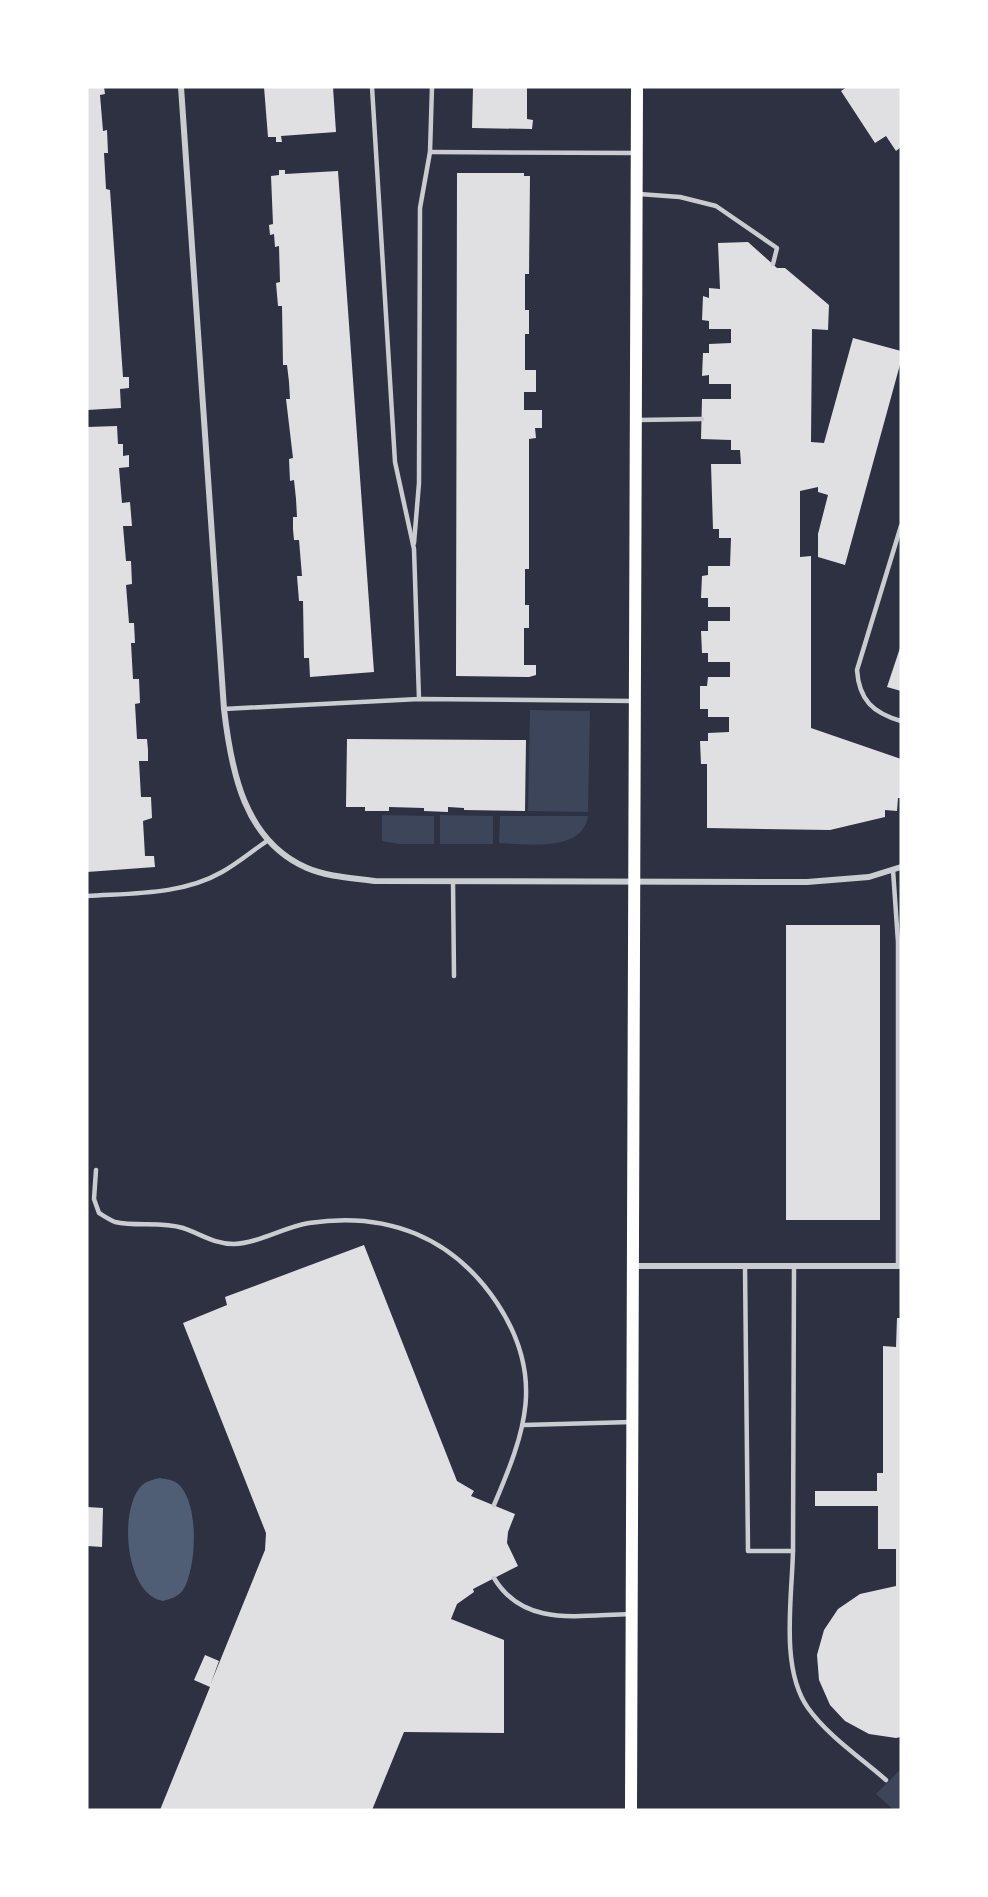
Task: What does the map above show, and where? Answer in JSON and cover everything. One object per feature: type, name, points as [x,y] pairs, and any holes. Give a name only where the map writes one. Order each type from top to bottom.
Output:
[{"type":"main road","points":[[631,1810],[637,87]]},
{"type":"street","points":[[181,87],[229,754],[239,791],[267,841],[286,858],[309,869],[375,881],[807,882],[869,877],[901,867]]},
{"type":"street","points":[[633,1266],[899,1266]]},
{"type":"lane","points":[[372,87],[395,462],[414,549]]},
{"type":"lane","points":[[419,699],[414,549],[419,483],[420,208],[430,152],[432,87]]},
{"type":"lane","points":[[430,152],[636,153]]},
{"type":"lane","points":[[636,194],[680,197],[717,206],[777,248],[773,264]]},
{"type":"lane","points":[[636,420],[702,419]]},
{"type":"lane","points":[[901,526],[857,670],[858,687],[867,704],[883,716],[901,721]]},
{"type":"lane","points":[[224,709],[419,699],[634,701]]},
{"type":"lane","points":[[87,896],[177,889],[198,883],[221,873],[267,841]]},
{"type":"lane","points":[[892,870],[898,942],[899,1266]]},
{"type":"lane","points":[[453,882],[453,976]]},
{"type":"lane","points":[[96,1170],[94,1199],[96,1206],[99,1213],[115,1222],[182,1227],[213,1242],[236,1244],[308,1223],[345,1220],[384,1223],[420,1234],[450,1251],[482,1281],[506,1317],[526,1378],[525,1425],[514,1459],[494,1505]]},
{"type":"lane","points":[[744,1266],[748,1551],[793,1551]]},
{"type":"lane","points":[[794,1266],[791,1666],[798,1690],[809,1709],[886,1780]]},
{"type":"lane","points":[[525,1425],[632,1422]]},
{"type":"lane","points":[[494,1578],[502,1591],[523,1608],[548,1615],[631,1614]]},
{"type":"shaded area","points":[[530,710],[590,711],[588,812],[528,811]]},
{"type":"shaded area","points":[[382,815],[434,816],[434,844],[400,844],[382,841]]},
{"type":"shaded area","points":[[440,815],[493,816],[493,844],[440,844]]},
{"type":"shaded area","points":[[500,816],[588,816],[584,828],[576,836],[551,844],[537,845],[499,843]]},
{"type":"shaded area","points":[[160,1478],[177,1483],[184,1492],[190,1504],[194,1535],[188,1580],[183,1590],[176,1596],[163,1601],[150,1595],[140,1584],[133,1568],[128,1531],[134,1497],[142,1485]]},
{"type":"shaded area","points":[[901,1769],[901,1810],[894,1810],[876,1794]]},
{"type":"building","points":[[87,87],[104,87],[105,94],[100,95],[103,131],[107,130],[108,153],[104,153],[106,189],[110,190],[123,377],[129,377],[129,388],[120,389],[121,408],[87,410]]},
{"type":"building","points":[[264,87],[333,87],[336,132],[281,136],[282,142],[276,142],[276,137],[268,137]]},
{"type":"building","points":[[473,87],[527,87],[527,119],[533,120],[532,129],[472,128]]},
{"type":"building","points":[[847,87],[901,87],[901,147],[896,151],[886,136],[875,143],[841,91]]},
{"type":"building","points":[[279,170],[285,170],[285,174],[338,171],[374,672],[310,677],[309,658],[304,658],[303,601],[299,601],[297,576],[302,576],[299,540],[294,540],[293,529],[293,517],[297,517],[296,499],[294,480],[290,481],[289,459],[293,458],[286,399],[290,399],[289,382],[287,365],[283,365],[282,306],[278,306],[276,283],[280,282],[279,246],[275,247],[274,234],[270,235],[269,225],[273,224],[271,176],[279,175]]},
{"type":"building","points":[[457,173],[524,173],[524,176],[530,176],[529,274],[525,274],[525,310],[529,310],[529,334],[525,334],[525,370],[536,370],[536,392],[524,392],[524,410],[542,410],[542,428],[535,428],[536,438],[529,439],[529,569],[525,569],[525,605],[529,605],[529,628],[524,628],[524,665],[536,665],[536,675],[529,677],[456,676]]},
{"type":"building","points":[[748,242],[777,268],[785,268],[829,305],[828,330],[812,329],[811,442],[824,443],[853,338],[901,351],[901,361],[845,565],[818,557],[818,534],[828,495],[818,492],[818,487],[800,491],[800,557],[811,556],[811,728],[901,759],[901,798],[898,798],[897,811],[885,810],[885,817],[830,830],[707,828],[707,764],[701,764],[700,741],[708,741],[708,733],[729,732],[729,717],[708,717],[708,709],[700,709],[700,686],[707,686],[708,677],[730,677],[730,662],[708,662],[708,653],[702,653],[701,631],[708,631],[708,621],[730,621],[730,607],[708,607],[708,598],[701,598],[702,576],[708,575],[708,566],[730,566],[731,538],[719,538],[719,529],[713,529],[711,464],[741,464],[740,450],[731,450],[731,440],[701,439],[702,399],[731,399],[731,384],[709,384],[709,375],[702,376],[703,353],[709,353],[709,344],[731,343],[731,329],[709,329],[709,321],[702,320],[703,296],[709,298],[709,288],[720,289],[718,243]]},
{"type":"building","points":[[117,426],[118,444],[123,444],[123,456],[129,455],[129,467],[119,468],[122,503],[130,502],[132,526],[123,526],[126,561],[131,561],[132,584],[126,585],[129,623],[134,623],[135,643],[131,643],[133,679],[139,679],[140,703],[135,704],[137,739],[147,739],[148,750],[148,761],[139,761],[141,797],[151,797],[152,818],[143,821],[145,856],[154,856],[155,867],[87,872],[87,427]]},
{"type":"building","points":[[901,645],[901,691],[887,687]]},
{"type":"building","points":[[347,739],[526,740],[525,811],[464,810],[464,808],[448,807],[448,812],[424,811],[424,808],[389,807],[389,811],[365,811],[365,807],[346,807]]},
{"type":"building","points":[[786,925],[880,925],[880,1220],[786,1220]]},
{"type":"building","points":[[364,1245],[457,1481],[474,1491],[471,1496],[515,1514],[508,1532],[507,1543],[518,1566],[473,1589],[474,1592],[457,1604],[451,1619],[504,1640],[504,1733],[404,1732],[372,1810],[160,1810],[210,1687],[194,1680],[205,1655],[219,1661],[211,1683],[265,1550],[266,1533],[183,1323],[227,1305],[225,1297]]},
{"type":"building","points":[[897,1318],[901,1318],[901,1737],[896,1738],[869,1734],[845,1721],[830,1705],[819,1680],[817,1655],[824,1630],[838,1609],[860,1594],[896,1586],[896,1549],[878,1549],[878,1506],[815,1506],[815,1491],[877,1491],[877,1473],[883,1473],[883,1346],[896,1347]]},
{"type":"building","points":[[87,1507],[103,1508],[102,1547],[87,1546]]}]
